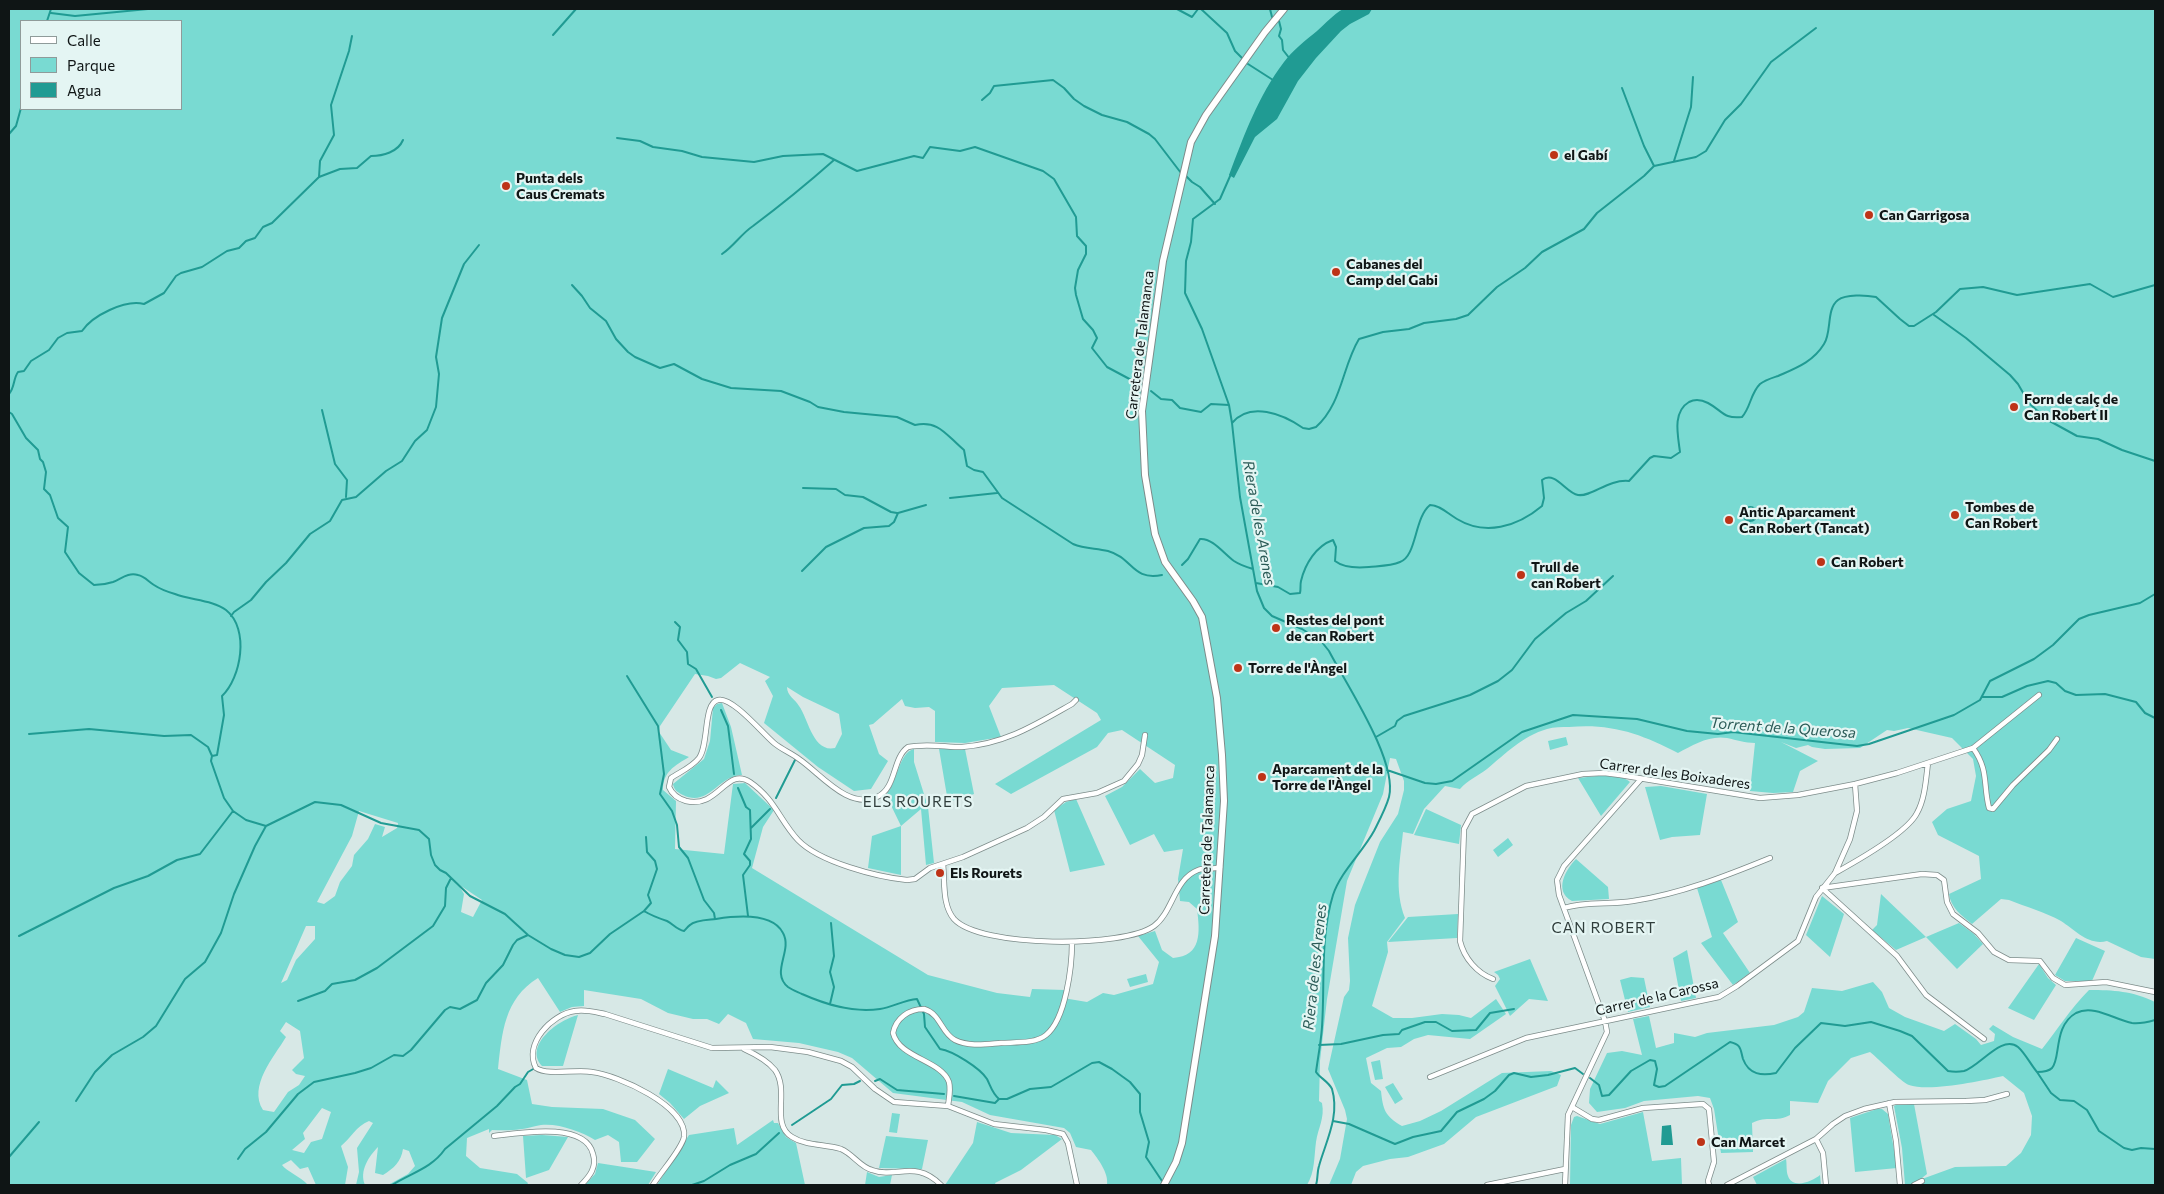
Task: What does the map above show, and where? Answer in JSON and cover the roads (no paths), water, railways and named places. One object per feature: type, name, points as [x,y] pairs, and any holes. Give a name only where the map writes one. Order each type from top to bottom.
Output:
[{"type":"street","name":"Carretera de Talamanca","points":[[1164,1185],[1182,1143],[1215,936],[1224,785],[1218,712],[1211,663],[1198,608],[1167,565],[1155,534],[1145,475],[1142,411],[1163,261],[1191,142],[1211,108],[1284,9]]},
{"type":"street","name":"Carrer de les Boixaderes","points":[[1494,979],[1476,969],[1463,952],[1460,941],[1465,825],[1469,818],[1488,805],[1526,786],[1564,777],[1604,773],[1760,798],[1798,795],[1855,784],[1973,748],[2039,695]]},
{"type":"street","points":[[1076,700],[1022,732],[997,742],[961,747],[908,746],[900,755],[892,780],[885,791],[876,798],[865,800],[847,795],[833,786],[800,760],[774,743],[726,700],[717,700],[712,702],[708,713],[706,743],[699,758],[671,778],[669,783],[671,792],[683,800],[698,802],[711,798],[731,780],[737,778],[748,781],[774,804],[799,841],[833,861],[850,868],[907,880],[915,879],[930,868],[1027,828],[1063,799],[1097,793],[1124,781],[1138,764],[1142,755],[1145,735]]},
{"type":"street","points":[[1973,748],[1982,762],[1988,789],[1989,808],[1993,809],[2013,785],[2049,750],[2057,739]]},
{"type":"street","points":[[1835,872],[1892,837],[1913,820],[1921,802],[1928,763]]},
{"type":"street","points":[[1564,1185],[1566,1127],[1572,1107],[1607,1032],[1605,1021],[1557,890],[1557,880],[1561,870],[1641,780]]},
{"type":"street","name":"Carrer de la Carossa","points":[[1430,1077],[1526,1038],[1726,994],[1795,945],[1801,936],[1816,897],[1840,863],[1855,824],[1858,801],[1855,784]]},
{"type":"street","points":[[1564,908],[1576,904],[1633,901],[1653,897],[1688,888],[1770,858]]},
{"type":"street","points":[[943,864],[947,906],[957,922],[1004,939],[1072,942],[1112,938],[1146,930],[1154,926],[1167,912],[1177,892],[1187,878],[1198,870],[1220,868]]},
{"type":"street","points":[[1822,888],[1922,874],[1937,875],[1944,880],[1947,902],[1953,914],[1978,933],[2000,957],[2019,962],[2040,961],[2053,978],[2065,985],[2106,982],[2155,992]]},
{"type":"street","points":[[1822,888],[1897,956],[1926,995],[1984,1039]]},
{"type":"street","points":[[948,1106],[950,1088],[946,1076],[903,1048],[893,1033],[897,1021],[916,1009],[928,1010],[936,1015],[949,1036],[966,1044],[1038,1039],[1046,1035],[1062,1008],[1072,966],[1072,942]]},
{"type":"street","points":[[653,1185],[684,1139],[683,1128],[675,1114],[650,1095],[609,1076],[594,1072],[545,1072],[538,1069],[534,1065],[533,1054],[538,1038],[556,1019],[572,1011],[581,1010],[605,1014],[702,1046],[720,1049],[784,1048],[828,1057],[852,1067],[875,1089],[894,1102],[948,1106],[994,1124],[1046,1130],[1063,1134],[1068,1143],[1077,1185]]},
{"type":"street","points":[[742,1048],[764,1060],[778,1075],[782,1090],[781,1122],[790,1136],[798,1140],[841,1150],[874,1171],[919,1172],[941,1185]]},
{"type":"street","points":[[1727,1185],[1816,1139],[1824,1130],[1854,1112],[1889,1103],[1916,1100],[1984,1100],[2007,1094]]},
{"type":"street","points":[[1889,1103],[1896,1141],[1900,1185]]},
{"type":"street","points":[[1572,1107],[1599,1120],[1643,1108],[1707,1106],[1714,1162],[1708,1181],[1709,1185]]},
{"type":"street","points":[[494,1136],[528,1132],[574,1135],[583,1138],[590,1147],[594,1164],[593,1171],[581,1185]]},
{"type":"street","points":[[1816,1139],[1823,1152],[1826,1185]]},
{"type":"street","points":[[1487,1185],[1565,1169]]},
{"type":"street","points":[[1914,1185],[1922,1181]]},
{"type":"water","points":[[1343,9],[1372,9],[1369,14],[1341,31],[1316,58],[1298,81],[1277,119],[1255,137],[1234,178],[1229,175],[1252,117],[1275,75],[1295,50]]},
{"type":"water","points":[[1750,506],[1756,508],[1758,514],[1756,520],[1750,522],[1744,520],[1742,514],[1744,508]]},
{"type":"water","points":[[1671,1125],[1673,1145],[1661,1145],[1662,1126]]},
{"type":"waterway","points":[[47,20],[51,9]]},
{"type":"waterway","points":[[51,13],[75,16],[148,9]]},
{"type":"waterway","points":[[553,35],[576,9]]},
{"type":"waterway","points":[[1177,9],[1192,17],[1198,9]]},
{"type":"waterway","points":[[1201,9],[1227,33],[1235,51],[1242,58]]},
{"type":"waterway","points":[[1270,9],[1272,17]]},
{"type":"waterway","points":[[1279,21],[1281,29],[1279,36],[1282,40],[1283,50],[1290,59]]},
{"type":"waterway","points":[[1232,423],[1239,416],[1257,411],[1276,414],[1303,428],[1316,427],[1325,418],[1337,396],[1353,350],[1359,339],[1383,332],[1409,329],[1424,323],[1456,319],[1468,315],[1497,287],[1525,268],[1542,252],[1584,229],[1597,213],[1654,166],[1696,157],[1706,151],[1725,120],[1741,104],[1771,62],[1816,28]]},
{"type":"waterway","points":[[319,177],[320,161],[334,135],[331,105],[352,36]]},
{"type":"waterway","points":[[1248,64],[1273,80]]},
{"type":"waterway","points":[[1674,161],[1691,107],[1693,77]]},
{"type":"waterway","points":[[982,100],[990,93],[994,86],[1053,80],[1084,106],[1102,115],[1127,122],[1149,134],[1181,173]]},
{"type":"waterway","points":[[1622,88],[1644,146],[1654,166]]},
{"type":"waterway","points":[[9,134],[16,126],[20,110]]},
{"type":"waterway","points":[[617,138],[640,141],[653,147],[682,151],[702,157],[754,162],[783,156],[823,154],[857,171],[914,156],[923,158],[930,147],[960,151],[975,147],[1043,171],[1054,179],[1076,217],[1077,236],[1086,246],[1086,254],[1078,270],[1075,288],[1083,319],[1093,330],[1097,338],[1092,348],[1107,367],[1137,383]]},
{"type":"waterway","points":[[9,394],[18,372],[24,371],[31,361],[49,350],[58,338],[67,333],[82,331],[93,320],[119,306],[136,303],[144,304],[164,293],[176,276],[202,267],[227,251],[239,248],[246,241],[255,238],[263,227],[272,223],[319,177],[340,169],[357,168],[371,156],[385,154],[398,148],[403,140]]},
{"type":"waterway","points":[[722,254],[749,229],[834,160]]},
{"type":"waterway","name":"Riera de les Arenes","points":[[1231,174],[1220,199],[1193,219],[1191,242],[1186,261],[1185,293],[1202,329],[1229,405],[1240,497],[1257,591],[1264,608],[1272,616],[1302,629],[1321,641],[1329,651],[1369,723],[1386,764],[1390,782],[1389,797],[1374,831],[1346,870],[1333,895],[1326,927],[1322,1027],[1316,1072],[1332,1089],[1334,1109],[1331,1128],[1318,1168],[1316,1185]]},
{"type":"waterway","points":[[1186,176],[1200,187],[1215,204]]},
{"type":"waterway","points":[[231,616],[251,600],[310,534],[330,521],[342,500],[356,497],[386,471],[402,461],[415,441],[427,430],[436,407],[439,374],[436,357],[442,318],[464,264],[479,245]]},
{"type":"waterway","points":[[1256,583],[1278,587],[1290,594],[1300,593],[1301,581],[1308,562],[1316,551],[1333,540],[1336,547],[1335,561],[1343,565],[1365,567],[1400,562],[1410,552],[1421,519],[1430,505],[1441,508],[1468,524],[1479,527],[1501,527],[1522,519],[1542,506],[1544,498],[1542,480],[1547,478],[1556,480],[1578,495],[1583,495],[1621,481],[1629,481],[1650,458],[1654,456],[1671,458],[1680,452],[1677,432],[1678,418],[1684,406],[1689,402],[1703,401],[1727,416],[1742,417],[1760,384],[1798,367],[1815,355],[1826,339],[1834,304],[1842,298],[1856,296],[1876,297],[1909,326],[1914,326],[1936,312],[1960,289],[1983,287],[2017,295],[2090,284],[2113,297],[2155,285]]},
{"type":"waterway","points":[[572,285],[590,308],[606,321],[616,339],[635,357],[660,368],[674,364],[702,379],[731,388],[781,391],[818,407],[844,412],[897,417],[915,425],[923,424],[936,427],[947,434],[964,450],[967,466],[983,472],[1002,498],[1073,544],[1116,554],[1144,575],[1162,575]]},
{"type":"waterway","points":[[1934,315],[1966,338],[2010,375],[2018,384],[2029,403],[2046,419],[2077,436],[2098,439],[2122,450],[2155,461]]},
{"type":"waterway","points":[[1151,391],[1161,399],[1172,400],[1180,408],[1201,412],[1211,404],[1229,405]]},
{"type":"waterway","points":[[9,394],[9,402]]},
{"type":"waterway","points":[[322,410],[335,464],[347,480],[346,497]]},
{"type":"waterway","points":[[9,412],[26,438],[38,450],[46,472],[44,489],[50,495],[58,518],[68,527],[65,552],[79,573],[94,585],[111,583],[134,574],[167,591],[221,607],[233,618],[238,629],[240,653],[234,678],[222,696],[224,715],[217,755],[212,756],[211,761],[224,798],[233,811],[246,820],[266,826],[315,802],[341,805],[381,823],[419,830],[429,839],[431,855],[435,865],[470,896],[505,914],[528,935],[565,955],[579,957],[590,953],[610,934],[644,911],[684,931],[689,925],[702,920],[752,917],[771,922],[778,926],[785,940],[781,975],[788,987],[831,1005],[860,1010],[880,1009],[917,999],[924,1014],[925,1027],[940,1049],[959,1056],[979,1070],[999,1099],[1007,1099],[1030,1089],[1051,1087],[1092,1063],[1099,1062],[1112,1069],[1130,1082],[1140,1094],[1140,1112],[1149,1142],[1146,1157],[1164,1184]]},
{"type":"waterway","points":[[803,488],[836,489],[845,495],[863,497],[891,512],[897,513]]},
{"type":"waterway","points":[[950,498],[997,493]]},
{"type":"waterway","points":[[802,571],[826,547],[864,528],[889,526],[894,522],[898,513],[926,505]]},
{"type":"waterway","points":[[1182,565],[1188,559],[1200,539],[1205,539],[1234,561],[1253,569]]},
{"type":"waterway","points":[[1376,737],[1395,726],[1397,721],[1404,716],[1470,695],[1498,681],[1512,670],[1535,639],[1566,613],[1586,601],[1613,576]]},
{"type":"waterway","name":"Torrent de la Querosa","points":[[1387,770],[1425,783],[1436,784],[1452,781],[1522,732],[1573,715],[1637,719],[1687,731],[1718,734],[1733,732],[1857,746],[1869,744],[1954,715],[1980,700],[1990,681],[2034,659],[2053,645],[2079,619],[2140,603],[2155,594]]},
{"type":"waterway","points":[[675,622],[680,627],[678,640],[687,652],[688,664],[696,669],[712,697]]},
{"type":"waterway","points":[[627,676],[658,726],[664,774],[660,794],[672,811],[677,825],[679,847],[688,858],[704,900],[714,913],[715,919]]},
{"type":"waterway","points":[[1982,697],[2002,697],[2027,686],[2048,681],[2056,683],[2065,691],[2076,695],[2105,694],[2136,702],[2145,713],[2155,718]]},
{"type":"waterway","points":[[721,710],[728,726],[734,774]]},
{"type":"waterway","points":[[29,734],[89,729],[164,736],[191,735],[208,747],[212,756]]},
{"type":"waterway","points":[[776,798],[795,760]]},
{"type":"waterway","points":[[738,788],[746,807],[750,810],[751,839],[744,854],[750,861],[750,865],[743,875],[748,916]]},
{"type":"waterway","points":[[751,828],[770,809]]},
{"type":"waterway","points":[[19,936],[114,888],[148,876],[177,860],[200,854],[233,811]]},
{"type":"waterway","points":[[76,1101],[95,1072],[112,1055],[143,1037],[156,1026],[185,979],[205,962],[221,933],[234,894],[266,826]]},
{"type":"waterway","points":[[644,911],[651,903],[648,895],[657,869],[655,861],[647,852],[646,837]]},
{"type":"waterway","points":[[298,1001],[325,991],[332,984],[355,980],[377,968],[433,926],[445,906],[446,888],[451,878]]},
{"type":"waterway","points":[[830,1004],[834,987],[830,972],[834,956],[831,923]]},
{"type":"waterway","points":[[238,1159],[245,1149],[266,1132],[298,1094],[314,1082],[371,1068],[394,1055],[403,1056],[411,1050],[445,1010],[450,1007],[460,1009],[477,1000],[486,983],[503,965],[513,945],[517,940],[528,935]]},
{"type":"waterway","points":[[1319,1045],[1341,1044],[1383,1035],[1399,1034],[1402,1030],[1425,1022],[1436,1022],[1452,1031],[1476,1030],[1490,1013],[1514,1009]]},
{"type":"waterway","points":[[1590,1078],[1599,1085],[1602,1096],[1609,1095],[1631,1071],[1650,1060],[1655,1061],[1657,1069],[1654,1085],[1659,1087],[1665,1086],[1730,1042],[1739,1046],[1743,1059],[1752,1071],[1761,1074],[1776,1073],[1795,1048],[1821,1023],[1845,1026],[1871,1022],[1912,1036],[1948,1071],[1964,1071],[1998,1048],[2012,1044],[2021,1050],[2037,1072],[2043,1072],[2052,1068],[2055,1064],[2064,1026],[2076,1013],[2090,1010],[2097,1011],[2132,1023],[2155,1020]]},
{"type":"waterway","points":[[392,1185],[434,1161],[445,1149],[497,1106],[520,1084],[528,1072],[535,1068]]},
{"type":"waterway","points":[[1333,1121],[1349,1124],[1395,1144],[1413,1137],[1441,1131],[1457,1112],[1484,1099],[1495,1091],[1509,1075],[1514,1073],[1531,1077],[1575,1068],[1583,1074]]},
{"type":"waterway","points":[[2037,1072],[2051,1093],[2060,1100],[2074,1101],[2087,1110],[2099,1131],[2124,1148],[2132,1150],[2141,1148],[2155,1149]]},
{"type":"waterway","points":[[875,1081],[880,1079],[897,1090],[944,1094]]},
{"type":"waterway","points":[[792,1125],[831,1099],[842,1085],[854,1084],[860,1081]]},
{"type":"waterway","points":[[954,1096],[995,1103],[999,1099]]},
{"type":"waterway","points":[[9,1157],[39,1122]]},
{"type":"waterway","points":[[692,1185],[704,1181],[730,1165],[756,1154],[779,1133]]},
{"type":"place","name":"el Gabí","points":[[1554,155]]},
{"type":"place","name":"Punta dels Caus Cremats","points":[[506,186]]},
{"type":"place","name":"Can Garrigosa","points":[[1869,215]]},
{"type":"place","name":"Cabanes del Camp del Gabi","points":[[1336,272]]},
{"type":"place","name":"Forn de calç de Can Robert II","points":[[2014,407]]},
{"type":"place","name":"Tombes de Can Robert","points":[[1955,515]]},
{"type":"place","name":"Antic Aparcament Can Robert (Tancat)","points":[[1729,520]]},
{"type":"place","name":"Can Robert","points":[[1821,562]]},
{"type":"place","name":"Trull de can Robert","points":[[1521,575]]},
{"type":"place","name":"Restes del pont de can Robert","points":[[1276,628]]},
{"type":"place","name":"Torre de l'Àngel","points":[[1238,668]]},
{"type":"place","name":"Aparcament de la Torre de l'Àngel","points":[[1262,777]]},
{"type":"place","name":"Els Rourets","points":[[940,873]]},
{"type":"place","name":"Can Marcet","points":[[1701,1142]]},
{"type":"district","name":"ELS ROURETS","points":[[918,802]]},
{"type":"district","name":"CAN ROBERT","points":[[1604,928]]}]
